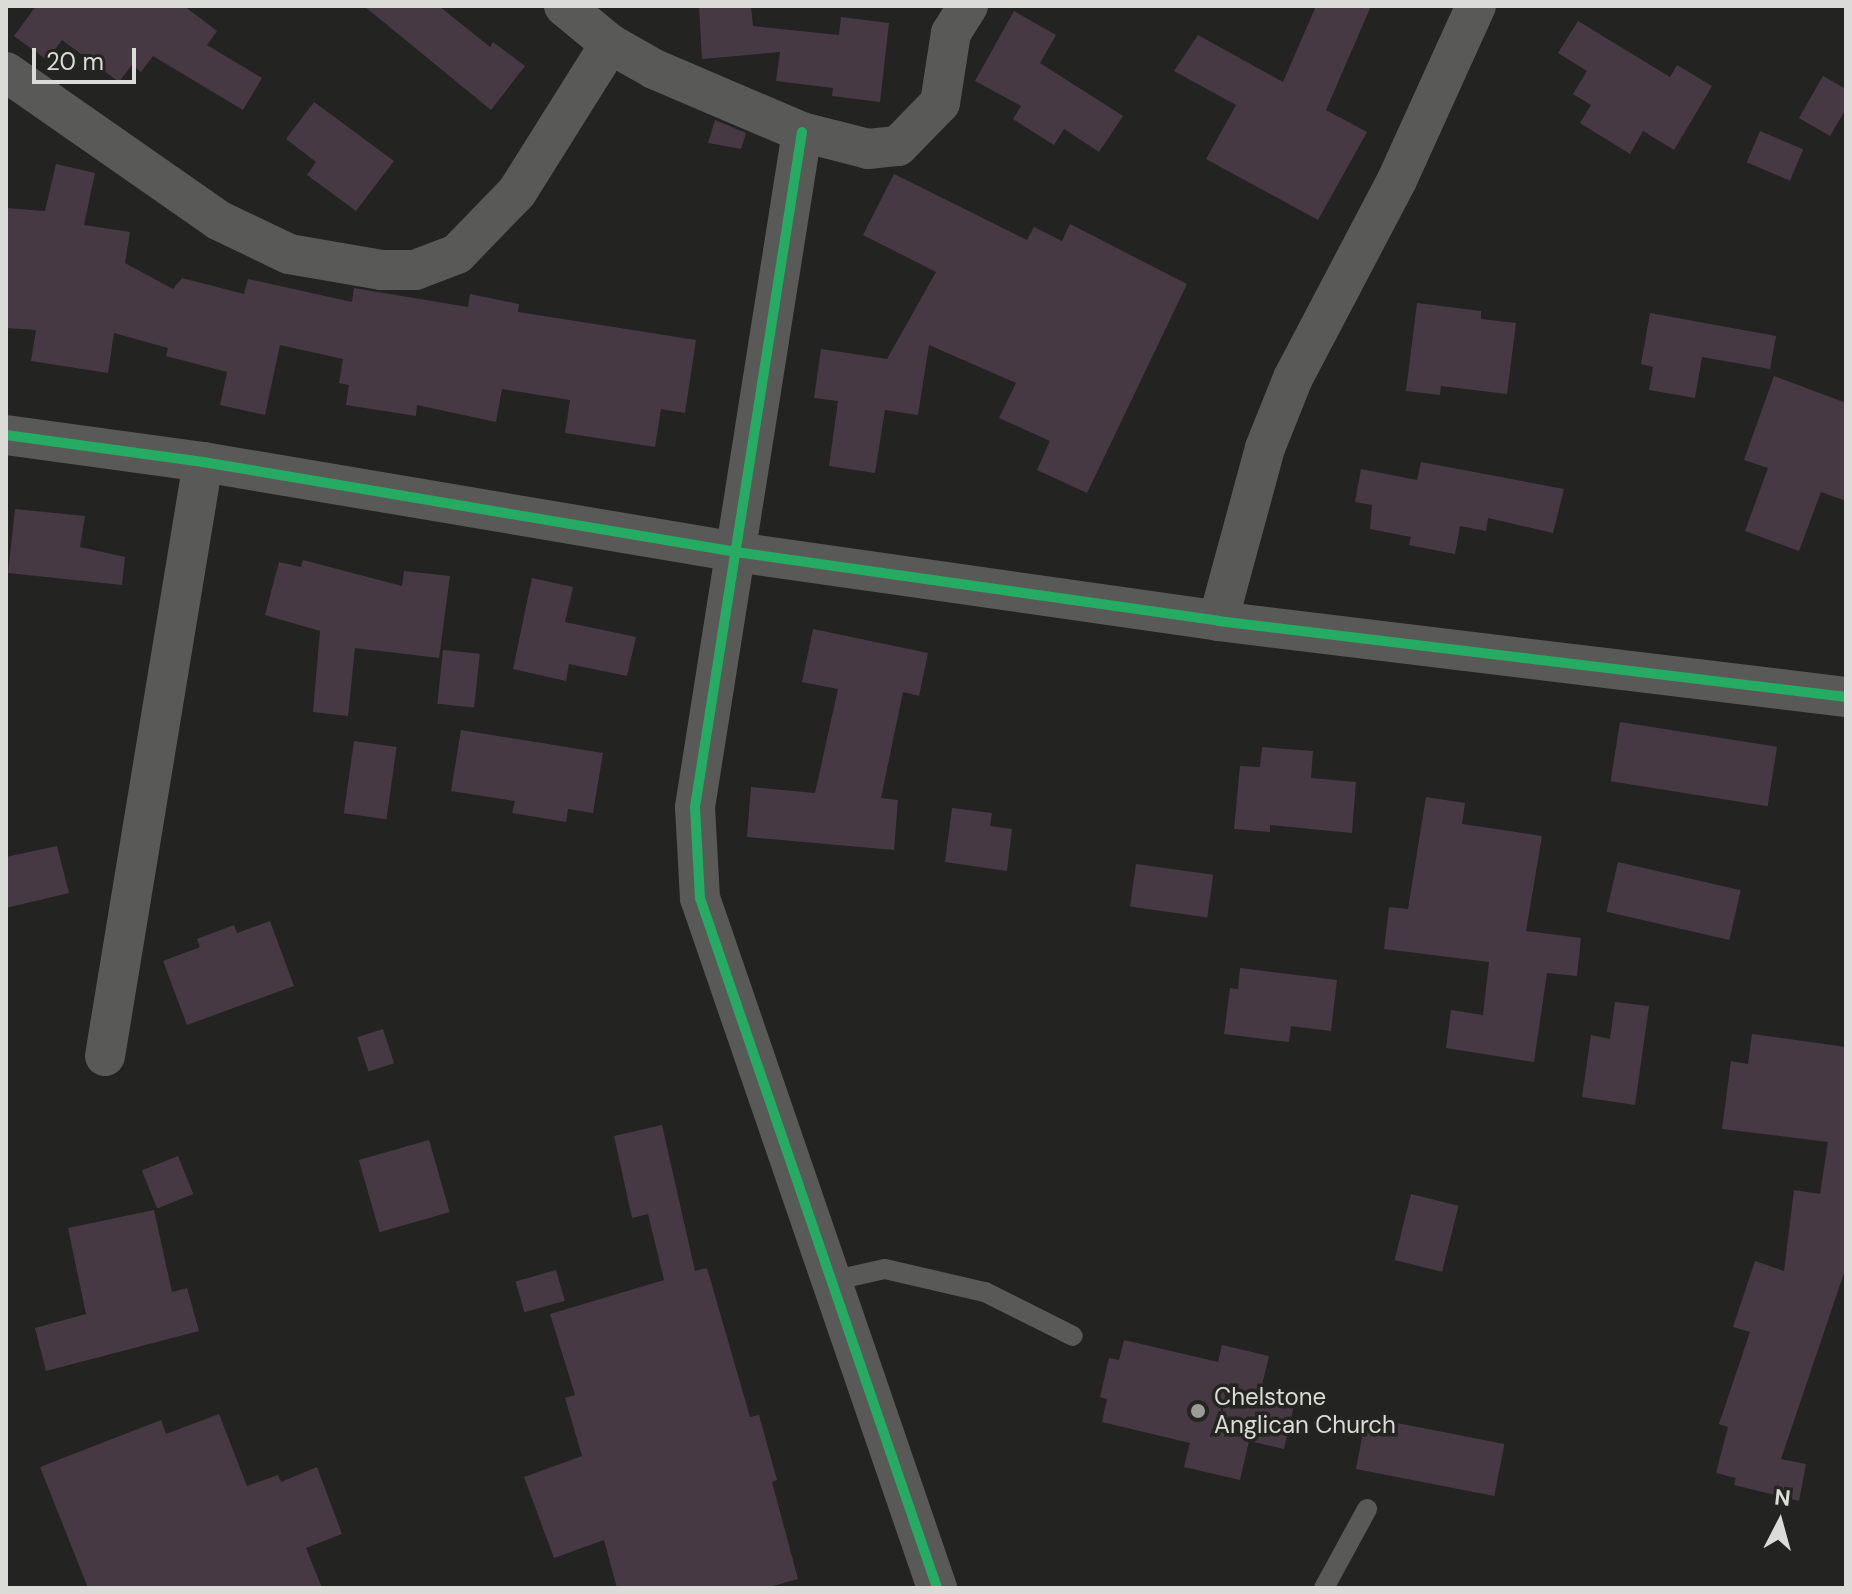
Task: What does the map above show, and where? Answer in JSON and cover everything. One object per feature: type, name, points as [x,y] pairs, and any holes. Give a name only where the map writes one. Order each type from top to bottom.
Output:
[{"type":"street","points":[[1218,621],[1265,448],[1293,378],[1397,180],[1476,6]]},
{"type":"street","points":[[569,8],[610,44],[654,69],[802,132],[868,149],[898,146],[940,103],[954,15]]},
{"type":"street","points":[[6,72],[218,220],[289,254],[382,270],[415,270],[457,254],[517,192],[610,44]]},
{"type":"street","points":[[802,132],[695,807],[700,898],[937,1588]]},
{"type":"street","points":[[6,435],[203,462],[736,552],[1218,621],[1846,697]]},
{"type":"street","points":[[105,1056],[203,462]]},
{"type":"lane","points":[[831,1281],[885,1269],[899,1272],[985,1292],[1073,1336]]},
{"type":"lane","points":[[1324,1588],[1367,1509]]},
{"type":"building","points":[[36,6],[184,6],[217,31],[207,45],[262,78],[243,110],[153,56],[141,72],[132,65],[119,82],[62,40],[47,60],[14,36]]},
{"type":"building","points":[[364,6],[439,6],[490,47],[493,42],[525,66],[491,110]]},
{"type":"building","points":[[699,6],[751,6],[753,26],[839,35],[841,17],[889,23],[880,102],[832,96],[833,88],[776,81],[780,52],[702,59]]},
{"type":"building","points":[[1316,6],[1371,6],[1326,110],[1367,132],[1318,220],[1206,159],[1236,105],[1174,71],[1198,35],[1283,82]]},
{"type":"building","points":[[1014,11],[1056,35],[1040,63],[1123,116],[1099,152],[1064,129],[1054,145],[1013,119],[1021,106],[975,81]]},
{"type":"building","points":[[1578,21],[1670,77],[1677,65],[1712,86],[1674,150],[1643,131],[1630,154],[1580,123],[1591,105],[1573,94],[1587,71],[1558,53]]},
{"type":"building","points":[[1823,76],[1846,89],[1846,109],[1830,136],[1799,118]]},
{"type":"building","points":[[314,102],[394,161],[356,211],[307,175],[316,162],[286,139]]},
{"type":"building","points":[[715,120],[746,133],[741,149],[708,143]]},
{"type":"building","points":[[1760,131],[1803,149],[1790,181],[1747,162]]},
{"type":"building","points":[[56,164],[95,173],[84,225],[130,232],[125,263],[173,289],[182,278],[244,294],[248,279],[352,302],[354,288],[468,307],[470,294],[519,304],[518,312],[696,340],[685,413],[661,409],[655,447],[565,433],[570,400],[502,389],[496,422],[417,405],[416,416],[346,405],[349,385],[339,383],[343,359],[280,345],[265,415],[220,405],[227,372],[166,356],[168,348],[114,333],[108,373],[31,361],[36,330],[6,328],[6,208],[45,211]]},
{"type":"building","points":[[894,174],[1027,240],[1034,227],[1062,241],[1070,224],[1187,284],[1087,493],[1037,470],[1050,441],[999,418],[1016,383],[929,345],[918,415],[885,410],[875,473],[829,466],[838,401],[814,398],[821,349],[887,359],[936,272],[863,235]]},
{"type":"building","points":[[1417,303],[1481,311],[1481,319],[1516,323],[1507,394],[1441,386],[1440,395],[1406,391]]},
{"type":"building","points":[[1650,313],[1776,336],[1770,369],[1702,357],[1695,398],[1649,390],[1653,367],[1641,364]]},
{"type":"building","points":[[1774,376],[1846,403],[1846,501],[1821,492],[1799,551],[1745,531],[1768,468],[1744,460]]},
{"type":"building","points":[[1421,462],[1564,489],[1553,533],[1488,518],[1486,531],[1460,526],[1455,554],[1409,545],[1411,537],[1370,529],[1372,505],[1355,502],[1361,469],[1417,480]]},
{"type":"building","points":[[15,509],[85,516],[80,547],[125,557],[122,585],[8,573]]},
{"type":"building","points":[[303,560],[402,586],[404,571],[450,576],[439,658],[355,648],[348,716],[313,712],[320,631],[265,615],[279,562],[301,567]]},
{"type":"building","points":[[532,578],[573,587],[565,622],[636,637],[627,676],[569,664],[566,681],[513,669]]},
{"type":"building","points":[[813,629],[928,653],[919,696],[903,692],[881,798],[898,800],[894,850],[747,837],[751,787],[815,793],[838,689],[802,682]]},
{"type":"building","points":[[443,650],[480,654],[474,708],[437,704]]},
{"type":"building","points":[[1620,722],[1777,747],[1768,806],[1611,781]]},
{"type":"building","points":[[461,730],[603,753],[593,813],[568,809],[566,822],[512,813],[515,801],[451,791]]},
{"type":"building","points":[[354,741],[397,747],[386,819],[344,813]]},
{"type":"building","points":[[1262,747],[1313,751],[1311,778],[1356,782],[1352,833],[1270,825],[1270,832],[1234,829],[1240,766],[1260,767]]},
{"type":"building","points":[[1426,797],[1465,803],[1462,824],[1542,836],[1526,931],[1581,938],[1577,976],[1547,973],[1534,1062],[1446,1048],[1451,1010],[1483,1015],[1489,962],[1384,949],[1389,907],[1408,909]]},
{"type":"building","points":[[952,808],[992,813],[990,826],[1012,829],[1007,871],[945,862]]},
{"type":"building","points":[[57,846],[69,893],[6,908],[6,857]]},
{"type":"building","points":[[1618,862],[1741,890],[1729,940],[1607,912]]},
{"type":"building","points":[[1136,864],[1213,875],[1207,917],[1130,907]]},
{"type":"building","points":[[270,921],[294,986],[187,1025],[163,961],[200,947],[197,939],[234,925],[237,933]]},
{"type":"building","points":[[1240,968],[1337,980],[1331,1031],[1291,1026],[1289,1042],[1224,1034],[1230,988],[1238,989]]},
{"type":"building","points":[[1615,1002],[1649,1006],[1635,1105],[1582,1097],[1591,1035],[1610,1039]]},
{"type":"building","points":[[383,1029],[394,1063],[368,1072],[357,1037]]},
{"type":"building","points":[[1752,1034],[1846,1047],[1846,1267],[1781,1459],[1806,1464],[1799,1501],[1734,1485],[1736,1478],[1716,1473],[1728,1427],[1719,1424],[1750,1332],[1733,1327],[1755,1261],[1784,1271],[1794,1190],[1820,1194],[1828,1142],[1722,1129],[1731,1061],[1748,1064]]},
{"type":"building","points":[[662,1125],[695,1271],[707,1268],[750,1417],[759,1415],[777,1480],[772,1482],[798,1579],[766,1588],[617,1588],[604,1540],[554,1558],[524,1477],[582,1456],[565,1398],[575,1395],[550,1314],[664,1280],[648,1214],[632,1218],[614,1136]]},
{"type":"building","points":[[429,1140],[450,1212],[380,1232],[359,1160]]},
{"type":"building","points":[[178,1156],[193,1194],[157,1209],[142,1171]]},
{"type":"building","points":[[1411,1194],[1459,1206],[1442,1272],[1395,1260]]},
{"type":"building","points":[[154,1210],[172,1292],[187,1288],[199,1331],[46,1371],[35,1328],[86,1314],[68,1228]]},
{"type":"building","points":[[556,1270],[565,1301],[524,1312],[516,1282]]},
{"type":"building","name":"Chelstone Anglican Church","points":[[1124,1340],[1218,1362],[1222,1345],[1269,1356],[1261,1389],[1296,1397],[1284,1449],[1249,1441],[1240,1480],[1184,1467],[1190,1443],[1102,1422],[1107,1399],[1100,1397],[1109,1358],[1119,1360]]},
{"type":"building","points":[[219,1414],[247,1486],[278,1475],[281,1482],[317,1467],[342,1534],[306,1548],[322,1588],[88,1588],[40,1467],[161,1420],[166,1434]]},
{"type":"building","points":[[1366,1417],[1504,1444],[1494,1496],[1356,1469]]},
{"type":"cycle path","points":[[802,132],[695,807],[700,898],[937,1588]]},
{"type":"cycle path","points":[[6,435],[203,462],[736,552],[1218,621],[1846,697]]},
{"type":"place","name":"Chelstone Anglican Church","points":[[1198,1411]]}]
